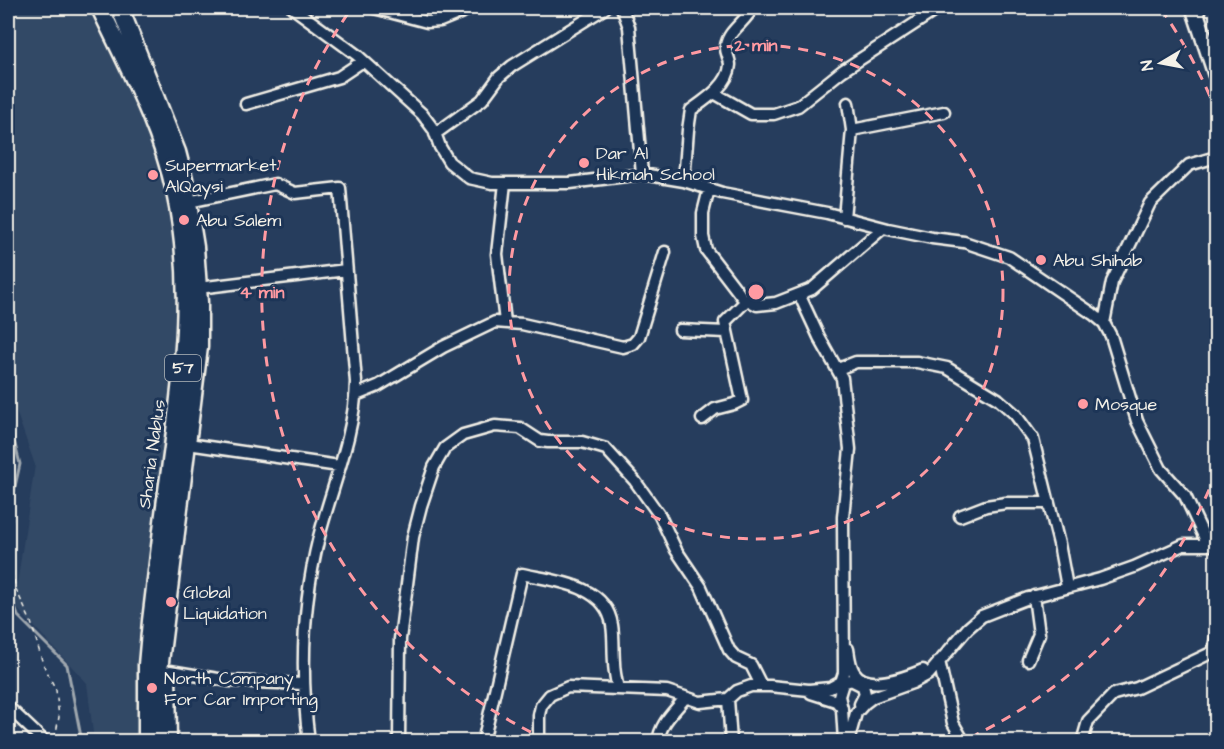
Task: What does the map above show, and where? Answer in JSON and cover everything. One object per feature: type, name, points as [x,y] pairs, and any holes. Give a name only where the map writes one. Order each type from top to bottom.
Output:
[{"type":"main road","name":"Sharia Nablus","points":[[100,8],[150,114],[165,158],[181,221],[185,270],[185,349],[150,632],[147,665],[147,741]]},
{"type":"main road","name":"Sharia Nablus","points":[[120,8],[177,152],[195,246],[198,288],[199,347],[159,670],[159,741]]},
{"type":"street","points":[[292,8],[363,60],[425,117],[443,155],[461,173],[477,180],[505,183],[570,183],[642,174],[684,181],[709,189],[883,228],[964,242],[1009,257],[1104,323],[1111,336],[1137,421],[1161,469],[1185,496],[1212,545],[1183,545],[1134,567],[1100,579],[1034,596],[982,616],[968,628],[929,674],[912,683],[873,697],[856,713]]},
{"type":"street","points":[[374,8],[427,22],[440,21],[472,8]]},
{"type":"street","points":[[435,134],[477,105],[499,76],[512,66],[605,8]]},
{"type":"street","points":[[622,8],[629,27],[642,174]]},
{"type":"street","points":[[684,181],[691,110],[714,93],[730,66],[726,46],[734,30],[749,16],[752,8]]},
{"type":"street","points":[[714,93],[751,114],[774,114],[798,106],[842,71],[939,8]]},
{"type":"street","points":[[1194,8],[1216,74]]},
{"type":"street","points":[[246,104],[339,76],[363,60]]},
{"type":"street","points":[[844,218],[852,130],[848,103]]},
{"type":"street","points":[[852,130],[944,112]]},
{"type":"street","points":[[1104,323],[1112,282],[1150,203],[1189,165],[1216,157]]},
{"type":"street","points":[[505,183],[497,254],[505,322]]},
{"type":"street","points":[[188,202],[275,184],[295,193],[340,188],[356,408],[319,536],[306,601],[303,637],[304,684],[309,741]]},
{"type":"street","points":[[709,189],[703,213],[703,236],[706,250],[747,301],[757,305],[769,305],[818,285],[883,228]]},
{"type":"street","points":[[356,395],[378,386],[443,347],[495,322],[628,346],[639,337],[665,252]]},
{"type":"street","points":[[198,288],[346,270]]},
{"type":"street","points":[[799,294],[842,378],[850,449],[843,517],[844,673],[841,682],[830,688],[802,690]]},
{"type":"street","points":[[702,418],[715,409],[734,405],[742,400],[725,322],[747,301]]},
{"type":"street","points":[[680,330],[726,332]]},
{"type":"street","points":[[838,369],[856,362],[917,362],[947,368],[993,396],[1015,414],[1033,439],[1067,587]]},
{"type":"street","points":[[399,741],[400,639],[413,537],[420,506],[434,467],[445,448],[456,439],[495,426],[520,428],[540,441],[582,442],[606,449],[635,481],[660,516],[675,550],[701,587],[729,650],[736,658],[751,665],[761,685]]},
{"type":"street","points":[[188,444],[339,466]]},
{"type":"street","points":[[960,516],[986,506],[1006,503],[1049,503]]},
{"type":"street","points":[[483,741],[522,574],[582,587],[595,596],[607,609],[612,622],[618,689]]},
{"type":"street","points":[[1028,660],[1039,634],[1034,596]]},
{"type":"street","points":[[842,615],[851,665],[860,679],[869,682],[891,681],[940,661]]},
{"type":"street","points":[[1082,741],[1088,722],[1114,694],[1137,687],[1215,654],[1216,638]]},
{"type":"street","points":[[940,661],[945,694],[953,723],[964,741]]},
{"type":"street","points":[[171,741],[170,671],[230,681],[304,684]]},
{"type":"street","points":[[847,681],[856,681],[863,686],[865,694],[846,741],[839,696],[840,687],[847,681]]},
{"type":"street","points":[[539,741],[539,711],[550,695],[568,687],[667,691],[699,702],[728,699],[743,688],[761,685],[802,690],[836,701],[842,709]]},
{"type":"street","points":[[658,741],[662,724],[685,698]]},
{"type":"street","points":[[728,699],[731,741]]},
{"type":"street","points":[[8,707],[45,741]]},
{"type":"path","points":[[8,437],[12,455],[12,515],[9,545],[15,587],[31,622],[44,663],[56,690],[59,717],[54,741]]},
{"type":"shaded area","points":[[8,8],[101,8],[182,218],[161,741],[94,741],[87,683],[14,605],[35,465],[8,388]]},
{"type":"waterway","points":[[8,417],[20,464],[8,518]]},
{"type":"waterway","points":[[8,587],[18,616],[67,665],[82,742]]},
{"type":"place","name":"Dar Al Hikmah School","points":[[584,163]]},
{"type":"place","name":"Supermarket AlQaysi","points":[[153,175]]},
{"type":"place","name":"Abu Salem","points":[[184,220]]},
{"type":"place","name":"Abu Shihab","points":[[1041,260]]},
{"type":"place","name":"Mosque","points":[[1083,404]]},
{"type":"place","name":"Global Liquidation","points":[[171,602]]},
{"type":"place","name":"North Company For Car Importing","points":[[152,688]]}]
